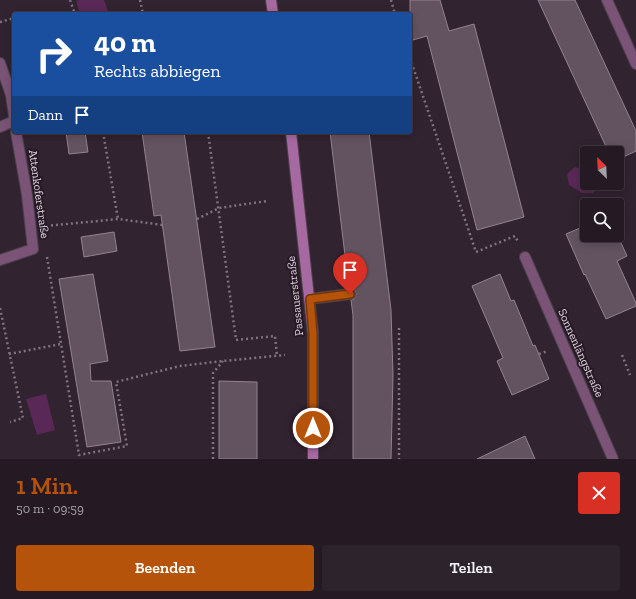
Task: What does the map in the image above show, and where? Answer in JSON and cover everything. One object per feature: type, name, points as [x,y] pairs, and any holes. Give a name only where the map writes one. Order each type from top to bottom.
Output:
[{"type":"street","points":[[271,0],[273,12]]},
{"type":"street","points":[[607,0],[636,64]]},
{"type":"street","points":[[0,63],[12,102]]},
{"type":"street","points":[[0,127],[12,122]]},
{"type":"street","name":"Attenkoferstraße","points":[[0,260],[33,249],[16,134]]},
{"type":"street","name":"Passauerstraße","points":[[291,134],[313,334],[313,459]]},
{"type":"street","name":"Sonnenlängstraße","points":[[525,257],[613,459]]},
{"type":"street","points":[[310,299],[350,294]]},
{"type":"path","points":[[70,0],[74,12]]},
{"type":"path","points":[[140,0],[143,12]]},
{"type":"path","points":[[391,0],[394,12]]},
{"type":"path","points":[[0,22],[12,19]]},
{"type":"path","points":[[412,64],[476,252],[515,236],[525,257]]},
{"type":"path","points":[[103,134],[118,219]]},
{"type":"path","points":[[208,134],[236,340],[275,336],[277,356]]},
{"type":"path","points":[[197,219],[219,208],[267,201]]},
{"type":"path","points":[[31,228],[118,219],[163,225]]},
{"type":"path","points":[[33,249],[46,256],[79,455],[127,446],[116,382],[180,366],[285,355]]},
{"type":"path","points":[[0,308],[23,418],[10,422]]},
{"type":"path","points":[[399,328],[399,459]]},
{"type":"path","points":[[10,354],[61,344]]},
{"type":"path","points":[[622,355],[630,375]]},
{"type":"path","points":[[213,459],[213,374],[222,361]]},
{"type":"shaded area","points":[[104,0],[108,12],[79,12],[76,1]]},
{"type":"shaded area","points":[[575,167],[580,169],[580,190],[596,190],[593,193],[582,193],[569,185],[567,174]]},
{"type":"shaded area","points":[[46,394],[55,430],[37,435],[26,399]]},
{"type":"building","points":[[410,0],[440,0],[449,31],[474,24],[524,217],[477,230],[427,36],[413,40],[412,12],[410,12]]},
{"type":"building","points":[[538,0],[575,0],[636,131],[636,151],[624,157],[624,146],[606,146]]},
{"type":"building","points":[[66,134],[85,134],[88,152],[69,154]]},
{"type":"building","points":[[142,134],[184,134],[215,347],[180,351],[161,215],[154,216]]},
{"type":"building","points":[[330,134],[369,134],[391,310],[393,375],[391,459],[353,459],[353,315],[351,300],[354,299],[356,294],[355,290],[349,288]]},
{"type":"building","points":[[580,228],[580,242],[621,242],[627,256],[617,261],[636,306],[606,319],[566,234]]},
{"type":"building","points":[[114,232],[117,251],[84,257],[81,237]]},
{"type":"building","points":[[93,274],[108,361],[90,364],[91,381],[111,381],[121,442],[87,447],[59,279]]},
{"type":"building","points":[[500,274],[511,301],[514,300],[533,346],[535,345],[549,379],[512,395],[497,361],[503,358],[472,286]]},
{"type":"building","points":[[219,381],[257,382],[257,459],[219,459]]},
{"type":"building","points":[[525,436],[535,459],[477,459]]},
{"type":"route","points":[[313,428],[313,334],[310,299],[350,294]]}]
